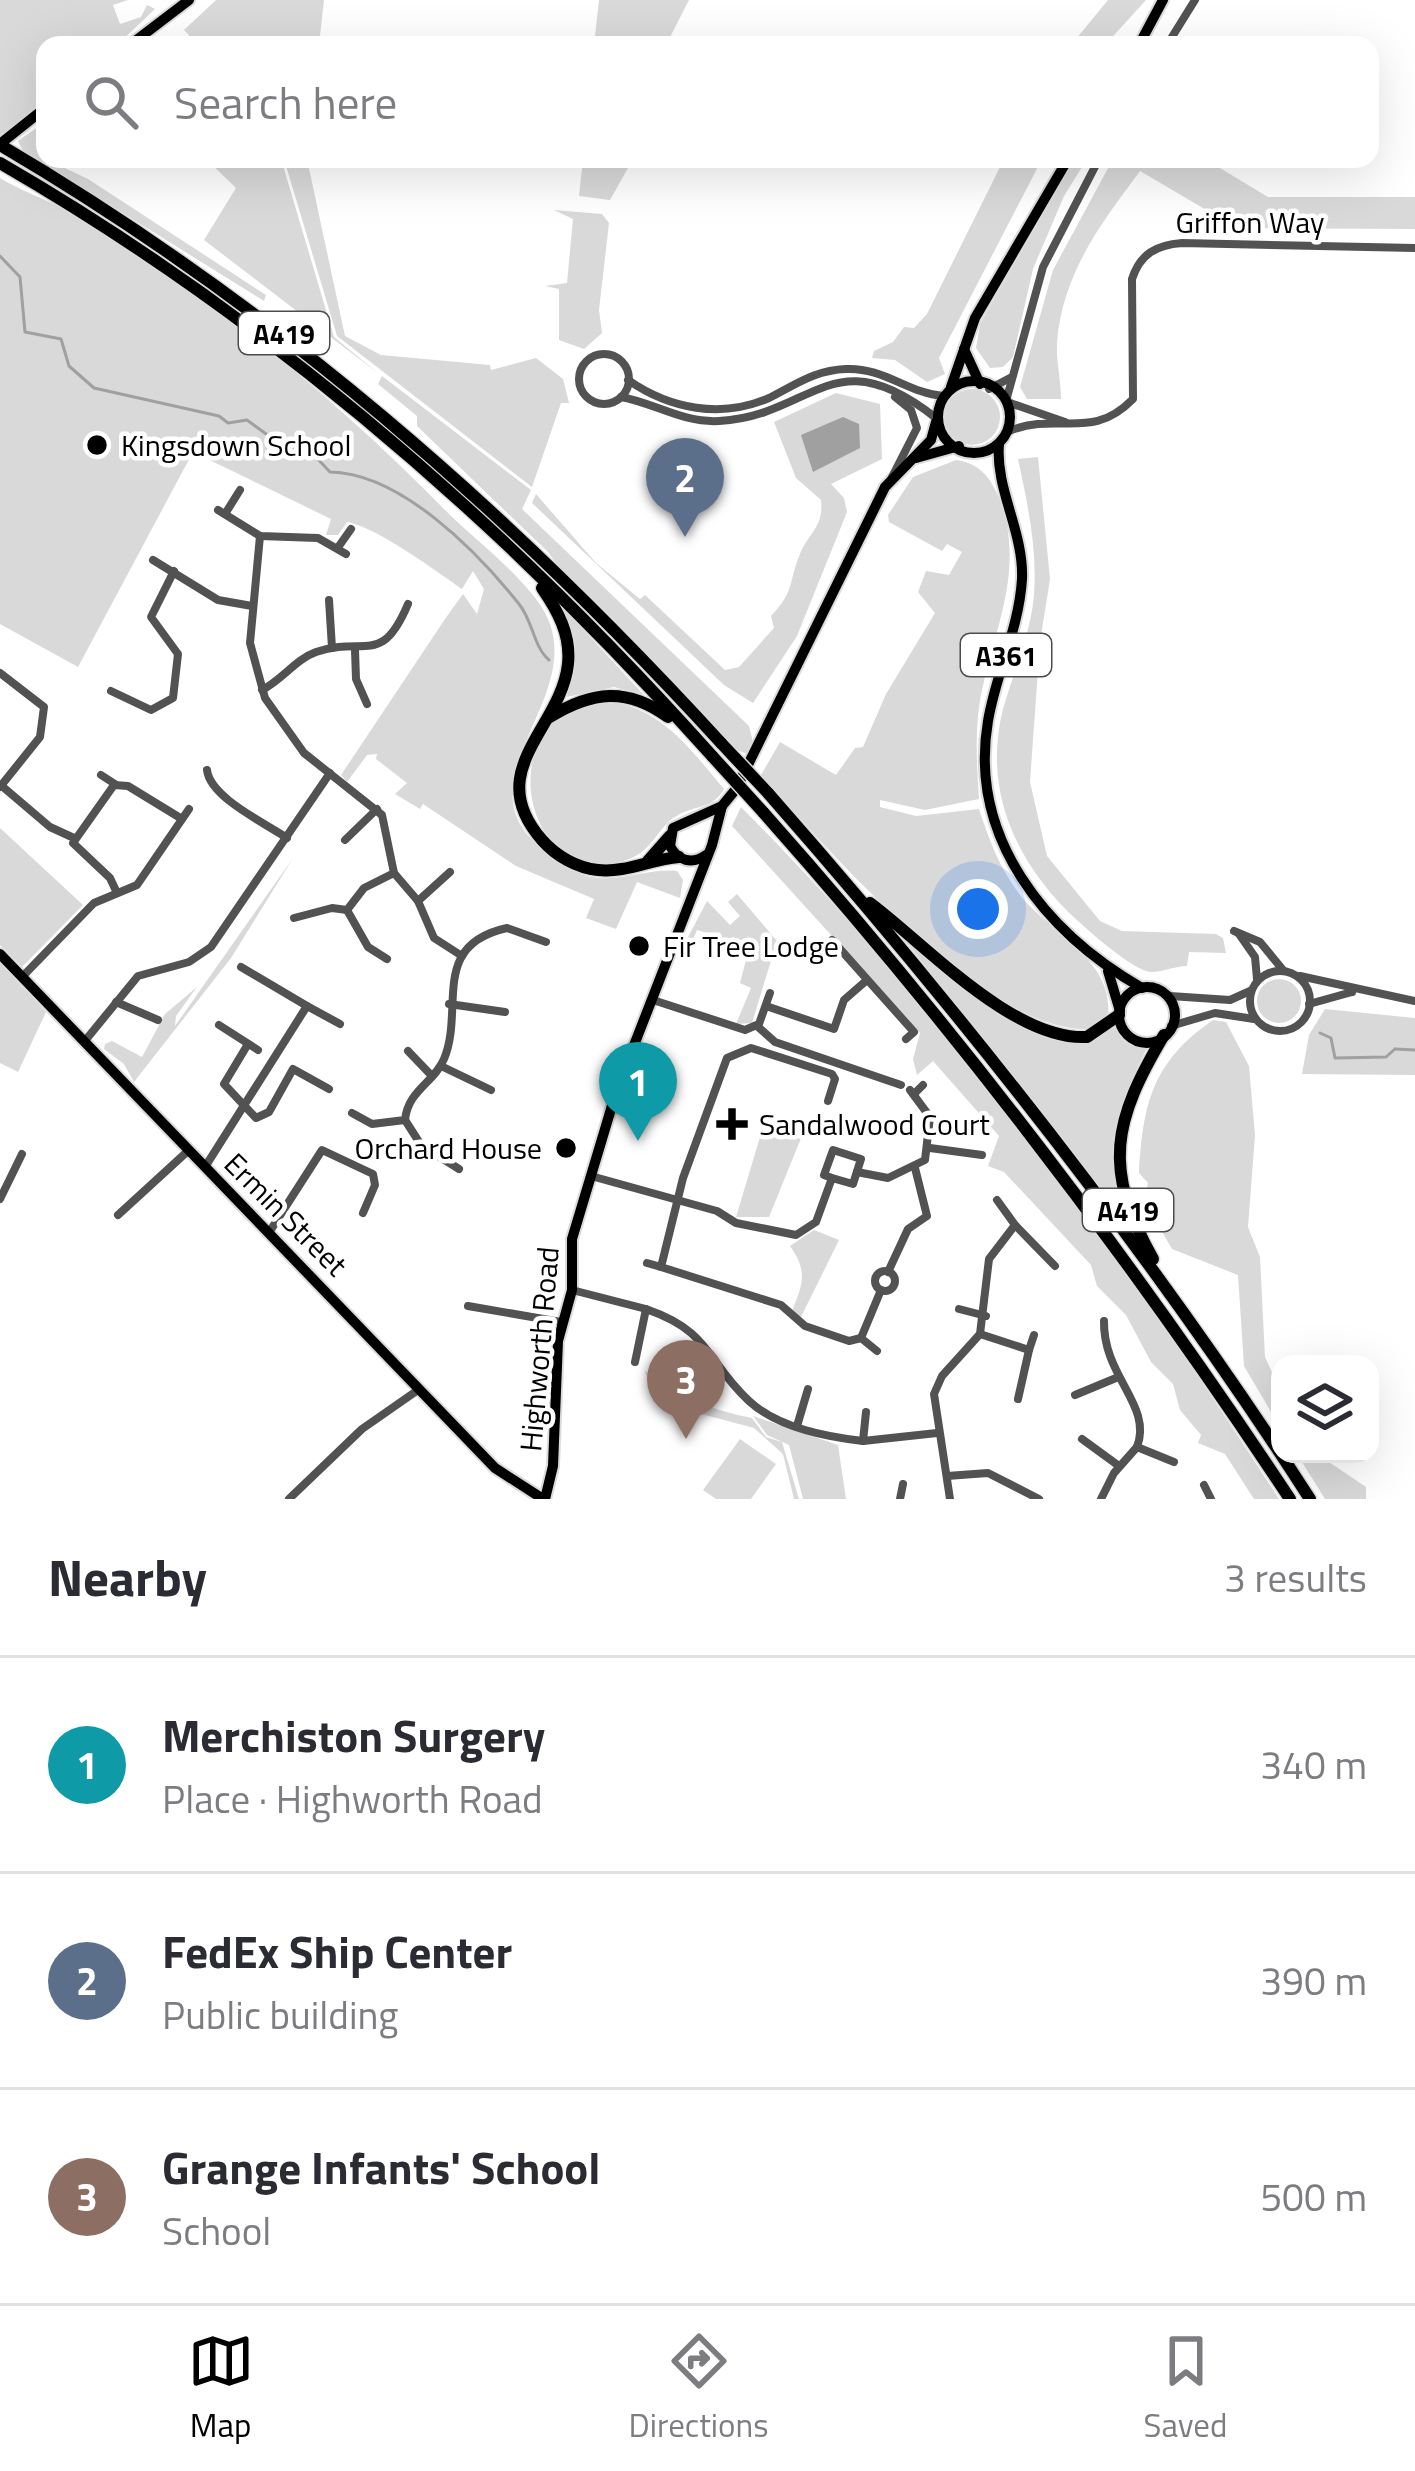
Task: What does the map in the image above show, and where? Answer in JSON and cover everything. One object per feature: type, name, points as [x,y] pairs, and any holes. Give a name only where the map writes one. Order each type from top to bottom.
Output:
[{"type":"highway","name":"A419","points":[[0,145],[36,167]]},
{"type":"highway","name":"A419","points":[[0,163],[156,260],[286,354],[416,461],[529,567],[694,736],[1025,1125],[1169,1320],[1290,1499]]},
{"type":"highway","name":"A419","points":[[38,168],[148,235],[333,371],[496,514],[722,744],[855,892],[980,1042],[1169,1292],[1310,1499]]},
{"type":"highway","name":"A419","points":[[529,567],[561,619],[569,647],[565,681],[531,740],[521,771],[523,803],[534,830],[558,854],[587,868],[617,870],[681,858]]},
{"type":"highway","name":"A419","points":[[546,719],[588,697],[621,694],[658,709],[694,736]]},
{"type":"highway","points":[[647,861],[670,836]]},
{"type":"highway","name":"A419","points":[[855,892],[955,976],[1039,1024],[1087,1037],[1120,1013]]},
{"type":"highway","name":"A419","points":[[1167,1031],[1128,1101],[1118,1155],[1127,1208],[1169,1292]]},
{"type":"main road","points":[[142,36],[189,0]]},
{"type":"main road","points":[[1144,36],[1163,0]]},
{"type":"main road","points":[[0,145],[36,115]]},
{"type":"main road","points":[[681,858],[699,860],[709,852],[722,806],[750,762],[891,479],[931,440],[986,298],[1063,168]]},
{"type":"main road","points":[[936,420],[942,435],[977,450],[999,444],[1009,430],[1006,401],[985,387],[964,349]]},
{"type":"main road","points":[[947,392],[985,387]]},
{"type":"main road","name":"A361","points":[[999,444],[1001,474],[1019,533],[1022,580],[988,723],[988,802],[1001,845],[1020,879],[1108,971],[1142,988]]},
{"type":"main road","points":[[909,460],[959,446]]},
{"type":"main road","name":"A361","points":[[977,450],[1001,474]]},
{"type":"main road","points":[[691,896],[670,836],[679,822],[722,806]]},
{"type":"main road","points":[[695,818],[712,837]]},
{"type":"main road","name":"Highworth Road","points":[[544,1499],[553,1471],[561,1322],[572,1291],[572,1239],[651,999],[709,852]]},
{"type":"main road","name":"Ermin Street","points":[[0,954],[418,1390],[506,1478],[544,1499]]},
{"type":"main road","name":"A361","points":[[1108,971],[1120,1013]]},
{"type":"main road","points":[[1142,988],[1156,988],[1170,996],[1175,1008],[1167,1031],[1149,1043],[1135,1042],[1123,1030],[1120,1013],[1142,988]]},
{"type":"street","points":[[1173,36],[1195,0]]},
{"type":"street","points":[[1066,423],[1045,411],[1006,401],[1049,251],[1094,168]]},
{"type":"street","name":"Griffon Way","points":[[1009,430],[1106,422],[1127,405],[1135,381],[1132,279],[1139,262],[1156,248],[1199,243],[1415,248]]},
{"type":"street","points":[[620,397],[628,380],[624,365],[608,355],[592,357],[581,369],[580,386],[588,398],[603,404],[620,397],[672,415],[716,421],[757,415],[831,382],[864,382],[913,400],[936,420]]},
{"type":"street","points":[[628,380],[662,400],[708,409],[749,405],[810,376],[848,369],[947,392]]},
{"type":"street","points":[[985,387],[1011,377]]},
{"type":"street","points":[[889,392],[910,410],[917,428],[891,479]]},
{"type":"street","points":[[239,490],[222,512],[260,536],[312,537],[342,550],[351,529]]},
{"type":"street","points":[[260,536],[251,651],[262,690],[296,743],[377,809],[386,821],[394,873],[418,902],[434,938],[462,956]]},
{"type":"street","points":[[153,560],[218,600],[252,606]]},
{"type":"street","points":[[111,692],[151,710],[173,698],[178,654],[156,631],[152,617],[174,571]]},
{"type":"street","points":[[329,600],[332,648]]},
{"type":"street","points":[[262,690],[308,656],[332,648],[356,650],[387,640],[408,604]]},
{"type":"street","points":[[356,650],[356,680],[367,704]]},
{"type":"street","points":[[0,673],[44,707],[42,734],[1,787],[55,831],[74,838]]},
{"type":"street","points":[[207,770],[208,782],[222,798],[286,838]]},
{"type":"street","points":[[84,1042],[138,976],[189,962],[211,947],[330,773]]},
{"type":"street","points":[[101,775],[129,786],[182,819]]},
{"type":"street","points":[[116,784],[74,838],[75,847],[110,878],[117,893]]},
{"type":"street","points":[[22,977],[94,903],[136,885],[189,809]]},
{"type":"street","points":[[345,840],[377,809]]},
{"type":"street","points":[[418,902],[450,872]]},
{"type":"street","points":[[347,910],[368,886],[394,873]]},
{"type":"street","points":[[294,918],[332,908],[347,910]]},
{"type":"street","points":[[347,910],[368,947],[387,959]]},
{"type":"street","points":[[459,1169],[421,1144],[405,1120],[412,1096],[441,1066],[449,1040],[449,1004],[462,956],[485,935],[507,928],[546,942]]},
{"type":"street","points":[[1170,996],[1230,1000],[1251,991],[1257,981],[1255,957],[1236,933],[1260,942],[1284,971],[1354,992],[1415,1001]]},
{"type":"street","points":[[832,940],[914,1032],[906,1039]]},
{"type":"street","points":[[241,967],[340,1024]]},
{"type":"street","points":[[1257,981],[1284,971]]},
{"type":"street","points":[[1167,1031],[1215,1013],[1288,1030],[1302,1020],[1310,1004],[1307,987],[1295,975]]},
{"type":"street","points":[[766,1006],[834,1029],[844,1000],[867,980]]},
{"type":"street","points":[[1251,991],[1256,1019]]},
{"type":"street","points":[[1310,1004],[1354,992]]},
{"type":"street","points":[[757,1026],[770,993]]},
{"type":"street","points":[[651,999],[742,1030],[757,1026]]},
{"type":"street","points":[[116,1003],[153,1023]]},
{"type":"street","points":[[449,1004],[505,1012]]},
{"type":"street","points":[[205,1167],[307,1006]]},
{"type":"street","points":[[219,1025],[258,1050]]},
{"type":"street","points":[[757,1026],[775,1042],[908,1090],[930,1117],[930,1148],[915,1168],[882,1178],[857,1172]]},
{"type":"street","points":[[248,1043],[224,1084],[240,1107],[256,1118],[263,1116],[293,1070],[329,1089]]},
{"type":"street","points":[[661,1267],[682,1178],[727,1058],[751,1048],[833,1075],[828,1101]]},
{"type":"street","points":[[408,1052],[431,1075]]},
{"type":"street","points":[[441,1066],[491,1090]]},
{"type":"street","points":[[908,1090],[923,1085]]},
{"type":"street","points":[[352,1113],[379,1124],[405,1120]]},
{"type":"street","points":[[930,1148],[982,1155]]},
{"type":"street","points":[[118,1215],[189,1150]]},
{"type":"street","points":[[270,1232],[322,1150],[373,1174],[375,1186],[363,1213]]},
{"type":"street","points":[[832,1150],[861,1160],[853,1184],[832,1178],[824,1174],[832,1150]]},
{"type":"street","points":[[0,1199],[22,1154]]},
{"type":"street","points":[[861,1338],[881,1290],[893,1286],[888,1272],[908,1229],[928,1216],[915,1168]]},
{"type":"street","points":[[590,1176],[717,1211],[736,1223],[796,1235],[816,1222],[832,1178]]},
{"type":"street","points":[[998,1200],[1055,1266]]},
{"type":"street","points":[[950,1499],[938,1432],[937,1384],[980,1334],[986,1316],[988,1264],[998,1240],[1015,1225]]},
{"type":"street","points":[[646,1263],[781,1305],[805,1326],[849,1341],[861,1338]]},
{"type":"street","points":[[572,1291],[646,1309],[689,1328],[747,1399],[797,1426],[863,1442],[938,1432]]},
{"type":"street","points":[[468,1306],[561,1322]]},
{"type":"street","points":[[634,1362],[646,1309]]},
{"type":"street","points":[[959,1309],[986,1316]]},
{"type":"street","points":[[1101,1499],[1119,1466],[1137,1447],[1141,1415],[1116,1378],[1104,1322]]},
{"type":"street","points":[[980,1334],[1029,1350]]},
{"type":"street","points":[[1018,1399],[1034,1335]]},
{"type":"street","points":[[861,1338],[877,1352]]},
{"type":"street","points":[[1075,1394],[1116,1378]]},
{"type":"street","points":[[797,1426],[808,1389]]},
{"type":"street","points":[[289,1499],[362,1429],[418,1390]]},
{"type":"street","points":[[863,1442],[866,1412]]},
{"type":"street","points":[[1082,1438],[1119,1466]]},
{"type":"street","points":[[1137,1447],[1174,1462]]},
{"type":"street","points":[[946,1476],[988,1473],[1039,1499]]},
{"type":"street","points":[[900,1499],[903,1484]]},
{"type":"street","points":[[1204,1485],[1211,1499]]},
{"type":"shaded area","points":[[0,0],[128,0],[113,5],[120,24],[141,17],[147,5],[155,9],[126,36],[36,36],[36,106],[0,136]]},
{"type":"shaded area","points":[[216,0],[324,0],[320,36],[190,36],[184,30]]},
{"type":"shaded area","points":[[599,0],[689,0],[671,36],[595,36]]},
{"type":"shaded area","points":[[1108,0],[1146,0],[1113,36],[1078,36]]},
{"type":"shaded area","points":[[36,128],[36,159],[23,151],[18,141]]},
{"type":"shaded area","points":[[50,168],[65,168],[88,179],[266,295],[264,301]]},
{"type":"shaded area","points":[[215,168],[284,168],[334,337],[379,374],[204,240],[236,188]]},
{"type":"shaded area","points":[[287,168],[309,168],[345,336],[381,355],[490,365],[491,370],[536,358],[563,379],[569,403],[561,403],[532,487],[337,336]]},
{"type":"shaded area","points":[[582,168],[628,168],[610,200],[579,196]]},
{"type":"shaded area","points":[[1000,168],[1037,168],[939,358],[945,374],[927,382],[895,360],[872,358],[874,351],[893,342],[904,327],[914,328],[927,314]]},
{"type":"shaded area","points":[[1069,168],[1081,168],[1033,269],[1013,357],[1003,367],[990,368],[976,348],[980,324]]},
{"type":"shaded area","points":[[1108,168],[1220,168],[1268,197],[1415,197],[1415,229],[1237,228],[1140,171],[1098,231],[1067,294],[1057,342],[1061,399],[1027,399],[1020,387],[1053,270]]},
{"type":"shaded area","points":[[0,178],[85,220],[229,319],[361,429],[515,575],[536,599],[552,632],[553,665],[518,761],[512,791],[518,820],[541,848],[587,876],[677,871],[683,880],[680,898],[637,882],[616,929],[586,918],[594,899],[516,866],[423,804],[420,809],[395,794],[407,783],[376,759],[377,754],[367,755],[347,782],[341,775],[445,619],[463,594],[477,614],[484,589],[473,571],[462,589],[360,526],[347,522],[338,535],[326,535],[331,519],[193,452],[78,667],[0,624]]},
{"type":"shaded area","points":[[554,210],[602,214],[609,223],[599,310],[602,333],[584,349],[559,340],[559,289],[545,286],[567,283],[573,219]]},
{"type":"shaded area","points":[[382,376],[531,490],[522,509],[749,726],[753,742],[747,754],[737,750],[563,574],[549,553],[417,426],[417,416],[378,384]]},
{"type":"shaded area","points":[[972,389],[992,397],[1000,417],[992,437],[972,445],[952,437],[944,417],[952,397]]},
{"type":"shaded area","points":[[836,393],[880,404],[882,459],[831,484],[844,498],[847,512],[797,636],[753,703],[724,685],[532,503],[536,494],[596,563],[640,599],[645,595],[725,670],[739,667],[774,628],[771,616],[788,593],[800,554],[820,517],[821,500],[796,478],[774,422]]},
{"type":"shaded area","points":[[843,417],[859,424],[860,448],[813,472],[801,435]]},
{"type":"shaded area","points":[[1038,457],[1050,579],[1040,642],[1030,782],[1047,856],[1100,921],[1122,931],[1216,934],[1223,938],[1226,953],[1189,952],[1187,966],[1156,972],[1135,966],[1056,899],[1010,825],[1001,798],[998,740],[1028,631],[1035,568],[1018,459]]},
{"type":"shaded area","points":[[956,460],[978,468],[993,485],[1010,554],[1004,605],[979,707],[979,799],[925,810],[880,800],[880,807],[916,816],[979,809],[996,854],[1020,895],[1078,949],[1101,978],[1108,1015],[1088,1029],[1048,1022],[1003,1001],[957,969],[866,888],[761,775],[780,742],[836,775],[855,748],[863,747],[886,694],[935,613],[918,592],[926,571],[949,575],[962,552],[947,544],[942,551],[889,522],[888,515],[913,477]]},
{"type":"shaded area","points":[[562,609],[644,695],[614,687],[567,697],[575,649]]},
{"type":"shaded area","points":[[597,700],[638,709],[670,729],[724,789],[709,803],[671,820],[633,857],[595,864],[572,857],[553,842],[532,799],[531,774],[536,749],[549,726]]},
{"type":"shaded area","points":[[741,807],[890,968],[1028,1139],[1157,1317],[1279,1499],[1254,1499],[1225,1454],[1198,1443],[1201,1435],[1180,1410],[1173,1384],[1151,1362],[1126,1315],[1097,1286],[1091,1265],[1004,1172],[988,1166],[999,1136],[933,1061],[917,1075],[913,1059],[920,1033],[732,826]]},
{"type":"shaded area","points":[[0,828],[83,905],[22,967],[0,945]]},
{"type":"shaded area","points":[[293,858],[231,958],[134,1082],[124,1064],[104,1049],[105,1044],[112,1041],[142,1057],[165,1014],[197,987],[176,1016],[175,1026]]},
{"type":"shaded area","points":[[737,894],[777,941],[752,1023],[736,1024],[751,988],[740,983],[746,960],[704,945],[707,933],[697,930],[692,942],[687,939],[707,901],[730,925],[740,916],[728,902]]},
{"type":"shaded area","points":[[899,933],[938,968],[1066,1041],[1085,1042],[1113,1026],[1125,1042],[1148,1046],[1117,1130],[1124,1218]]},
{"type":"shaded area","points":[[0,963],[46,1012],[18,1072],[0,1063]]},
{"type":"shaded area","points":[[1279,979],[1294,986],[1301,1001],[1294,1016],[1279,1023],[1264,1016],[1257,1001],[1264,986]]},
{"type":"shaded area","points":[[1325,1009],[1415,1018],[1415,1075],[1302,1074],[1309,1035]]},
{"type":"shaded area","points":[[1213,1020],[1226,1022],[1249,1066],[1255,1135],[1248,1227],[1260,1257],[1271,1412],[1244,1366],[1238,1275],[1172,1249],[1144,1200],[1148,1183],[1139,1173],[1148,1105],[1164,1069]]},
{"type":"shaded area","points":[[766,1117],[808,1121],[769,1217],[736,1217]]},
{"type":"shaded area","points":[[814,1230],[839,1240],[800,1319],[792,1311],[801,1270],[790,1246]]},
{"type":"shaded area","points":[[644,1370],[694,1401],[752,1418],[766,1437],[782,1442],[799,1499],[794,1499],[783,1454],[754,1428],[660,1403]]},
{"type":"shaded area","points":[[753,1416],[838,1445],[846,1499],[803,1499],[789,1445],[767,1435]]},
{"type":"shaded area","points":[[740,1439],[776,1464],[751,1499],[716,1499],[703,1490]]},
{"type":"shaded area","points":[[1303,1463],[1330,1463],[1366,1487],[1366,1499],[1325,1499]]},
{"type":"waterway","points":[[0,256],[20,277],[25,332],[61,339],[69,366],[94,388],[219,416],[228,423],[247,420],[273,439],[313,454],[330,472],[383,485],[409,500],[459,539],[501,583],[524,611],[549,660]]},
{"type":"waterway","points":[[1320,1033],[1331,1038],[1335,1058],[1386,1057],[1395,1049]]},
{"type":"waterway","points":[[1395,1049],[1415,1050]]},
{"type":"place","name":"Kingsdown School","points":[[97,445]]},
{"type":"place","name":"FedEx Ship Center","points":[[685,537]]},
{"type":"place","name":"Fir Tree Lodge","points":[[639,946]]},
{"type":"place","name":"Sandalwood Court","points":[[732,1124]]},
{"type":"place","name":"Merchiston Surgery","points":[[638,1141]]},
{"type":"place","name":"Orchard House","points":[[566,1148]]},
{"type":"place","name":"Grange Infants' School","points":[[686,1439]]}]
